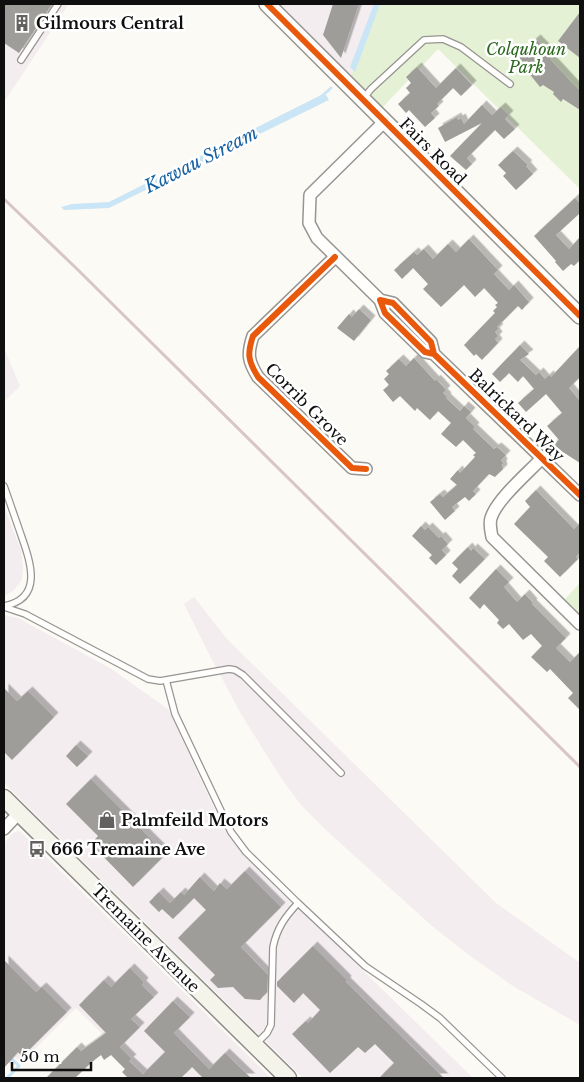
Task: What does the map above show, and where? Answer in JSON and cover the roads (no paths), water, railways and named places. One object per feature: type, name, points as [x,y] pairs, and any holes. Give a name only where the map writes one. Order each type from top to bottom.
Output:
[{"type":"main road","name":"Tremaine Avenue","points":[[4,798],[288,1078]]},
{"type":"street","name":"Fairs Road","points":[[267,4],[580,316]]},
{"type":"street","name":"Balrickard Way","points":[[384,122],[310,195],[309,223],[317,238],[380,300],[385,314],[425,352],[434,354],[580,495]]},
{"type":"street","name":"Corrib Grove","points":[[335,257],[253,336],[249,350],[250,364],[258,377],[352,468],[366,469]]},
{"type":"street","name":"Balrickard Way","points":[[542,458],[497,506],[490,519],[492,537],[580,624]]},
{"type":"street","points":[[4,829],[19,813]]},
{"type":"lane","points":[[21,60],[58,4]]},
{"type":"lane","points":[[362,100],[371,89],[424,40],[443,39],[461,47],[510,84]]},
{"type":"lane","points":[[4,486],[30,559],[32,574],[28,588],[22,598],[4,606]]},
{"type":"lane","points":[[4,606],[25,614],[154,681],[220,670],[235,670],[341,774]]},
{"type":"lane","points":[[166,680],[175,714],[231,832],[246,852],[365,966],[440,1018],[502,1078]]},
{"type":"lane","points":[[254,1045],[267,1033],[271,1025],[275,935],[284,918],[298,903]]},
{"type":"water","points":[[374,4],[380,4],[355,72],[350,67]]},
{"type":"water","points":[[325,93],[329,100],[109,208],[64,210],[61,207],[72,204],[109,202]]},
{"type":"waterway","name":"Kawau Stream","points":[[322,96],[331,88]]},
{"type":"waterway","points":[[7,1078],[19,1066],[10,1057]]},
{"type":"railway","points":[[4,199],[580,767]]},
{"type":"place","name":"Gilmours Central","points":[[22,23]]},
{"type":"place","name":"Palmfeild Motors","points":[[107,820]]},
{"type":"place","name":"666 Tremaine Ave","points":[[37,849]]},
{"type":"park label","name":"Colquhoun Park","points":[[526,58]]}]
